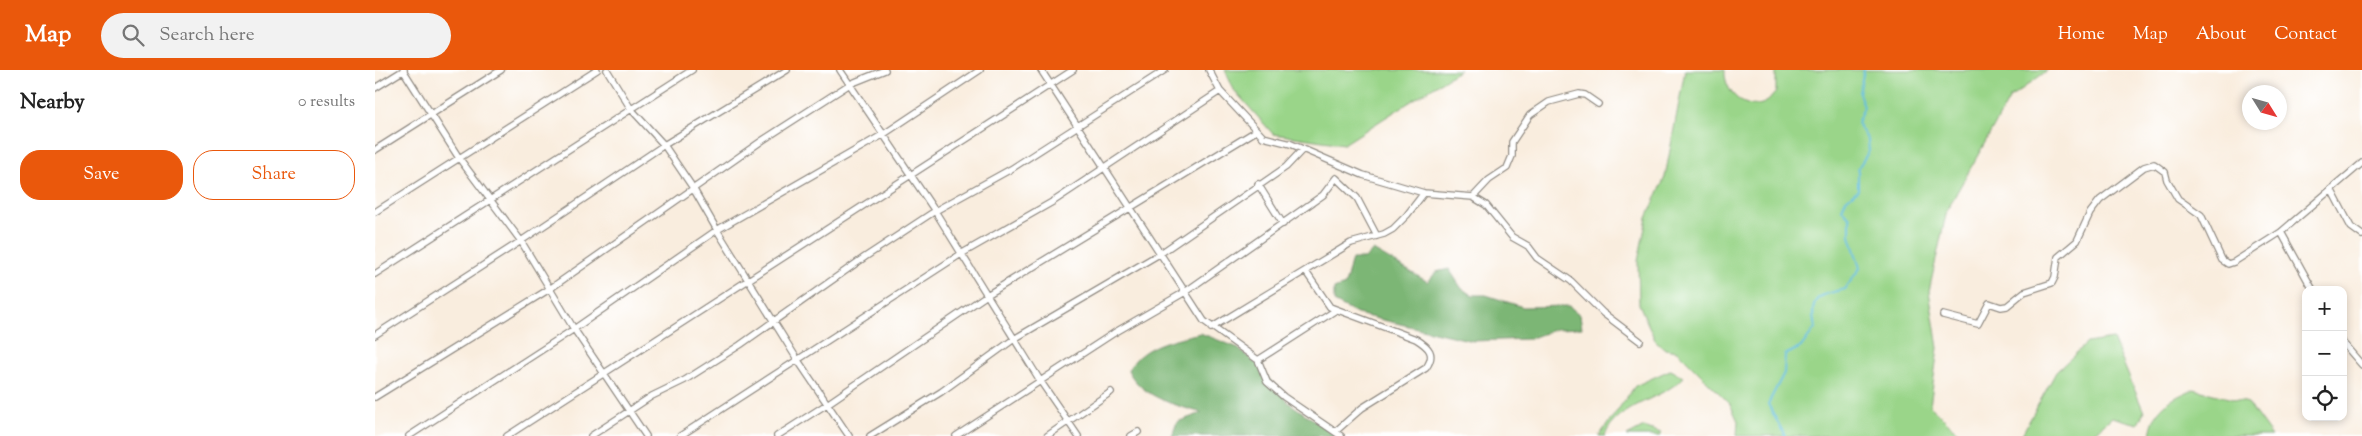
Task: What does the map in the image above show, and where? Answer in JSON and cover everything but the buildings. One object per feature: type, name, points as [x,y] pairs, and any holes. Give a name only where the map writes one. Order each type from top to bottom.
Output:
[{"type":"street","points":[[375,88],[404,70],[459,158],[521,241],[574,329],[646,436]]},
{"type":"street","points":[[375,150],[501,70]]},
{"type":"street","points":[[375,212],[597,70]]},
{"type":"street","points":[[607,70],[631,109],[663,145],[693,188],[797,359],[849,436]]},
{"type":"street","points":[[375,274],[692,70]]},
{"type":"street","points":[[375,335],[521,241],[663,145],[787,70]]},
{"type":"street","points":[[840,70],[935,211],[1041,382],[1078,436]]},
{"type":"street","points":[[375,397],[551,288],[763,140],[850,84],[885,70]]},
{"type":"street","points":[[409,436],[574,329],[717,230],[884,134],[980,70]]},
{"type":"street","points":[[1041,70],[1185,292],[1211,328],[1258,360],[1267,382],[1284,397],[1338,434],[1362,408],[1426,368],[1431,361],[1432,354],[1427,346],[1417,339],[1336,310],[1326,303],[1307,272]]},
{"type":"street","points":[[507,436],[748,278],[1073,70]]},
{"type":"street","points":[[591,436],[652,396],[685,380],[775,321],[865,257],[935,211],[1011,169],[1165,70]]},
{"type":"street","points":[[1209,70],[1220,91],[1256,131],[1268,139],[1286,142],[1342,168],[1424,193],[1473,197],[1486,205],[1497,216],[1512,237],[1528,246],[1537,258],[1571,281],[1603,312],[1640,341]]},
{"type":"street","points":[[680,436],[961,254],[1054,201],[1220,91]]},
{"type":"street","points":[[1473,197],[1489,180],[1507,168],[1512,156],[1512,142],[1530,115],[1549,102],[1579,94],[1585,95],[1598,104]]},
{"type":"street","points":[[777,436],[987,295],[1256,131]]},
{"type":"street","points":[[870,436],[941,392],[1014,339],[1161,253],[1258,184],[1291,163],[1303,149]]},
{"type":"street","points":[[1943,315],[1978,324],[1989,303],[2001,307],[2007,306],[2024,292],[2052,282],[2055,277],[2058,257],[2077,241],[2095,206],[2109,193],[2148,165],[2154,164],[2165,172],[2167,180],[2178,199],[2201,215],[2222,260],[2228,264],[2281,232],[2362,163]]},
{"type":"street","points":[[956,436],[1114,333],[1185,292],[1283,224],[1323,195],[1342,168]]},
{"type":"street","points":[[1336,178],[1357,198],[1377,236]]},
{"type":"street","points":[[1258,184],[1283,224]]},
{"type":"street","points":[[2331,189],[2351,227],[2362,235]]},
{"type":"street","points":[[1211,328],[1307,272],[1351,243],[1377,236],[1393,229],[1424,193]]},
{"type":"street","points":[[2281,232],[2311,286]]},
{"type":"street","points":[[1258,360],[1336,310]]},
{"type":"street","points":[[2347,348],[2362,365]]},
{"type":"street","points":[[1047,436],[1111,392]]},
{"type":"street","points":[[1131,436],[1138,432]]},
{"type":"green space","points":[[1225,70],[1460,70],[1344,144],[1273,134],[1234,90]]},
{"type":"green space","points":[[1685,70],[1725,70],[1728,86],[1737,99],[1744,103],[1760,105],[1768,101],[1776,92],[1776,70],[2048,70],[2010,98],[1947,210],[1929,291],[1938,348],[1930,406],[1962,436],[1737,436],[1738,421],[1730,404],[1677,351],[1665,349],[1655,340],[1639,304],[1638,261],[1647,218],[1665,177]]},
{"type":"green space","points":[[1373,250],[1428,282],[1436,272],[1449,269],[1462,289],[1473,295],[1486,295],[1523,307],[1569,306],[1580,315],[1582,328],[1556,329],[1529,339],[1473,341],[1357,314],[1334,302],[1334,289],[1345,285],[1352,259],[1365,259]]},
{"type":"green space","points":[[1200,333],[1236,347],[1257,364],[1289,403],[1337,436],[1172,436],[1177,422],[1202,413],[1160,399],[1141,387],[1128,370],[1142,354],[1159,344]]},
{"type":"green space","points":[[2113,339],[2144,412],[2138,424],[2112,417],[2090,436],[2021,436],[2056,372],[2087,343]]},
{"type":"green space","points":[[1670,370],[1684,377],[1675,385],[1629,409],[1611,425],[1605,436],[1599,436],[1635,386]]},
{"type":"green space","points":[[2194,389],[2248,403],[2272,436],[2150,436],[2152,426],[2159,411],[2170,401]]},
{"type":"green space","points":[[1644,427],[1661,433],[1661,436],[1627,436]]},
{"type":"waterway","points":[[1785,436],[1768,404],[1784,373],[1785,355],[1801,347],[1815,328],[1813,310],[1817,300],[1821,296],[1845,289],[1860,268],[1850,236],[1850,218],[1842,209],[1846,200],[1858,190],[1858,168],[1869,151],[1868,140],[1857,123],[1864,107],[1859,93],[1864,70]]}]
